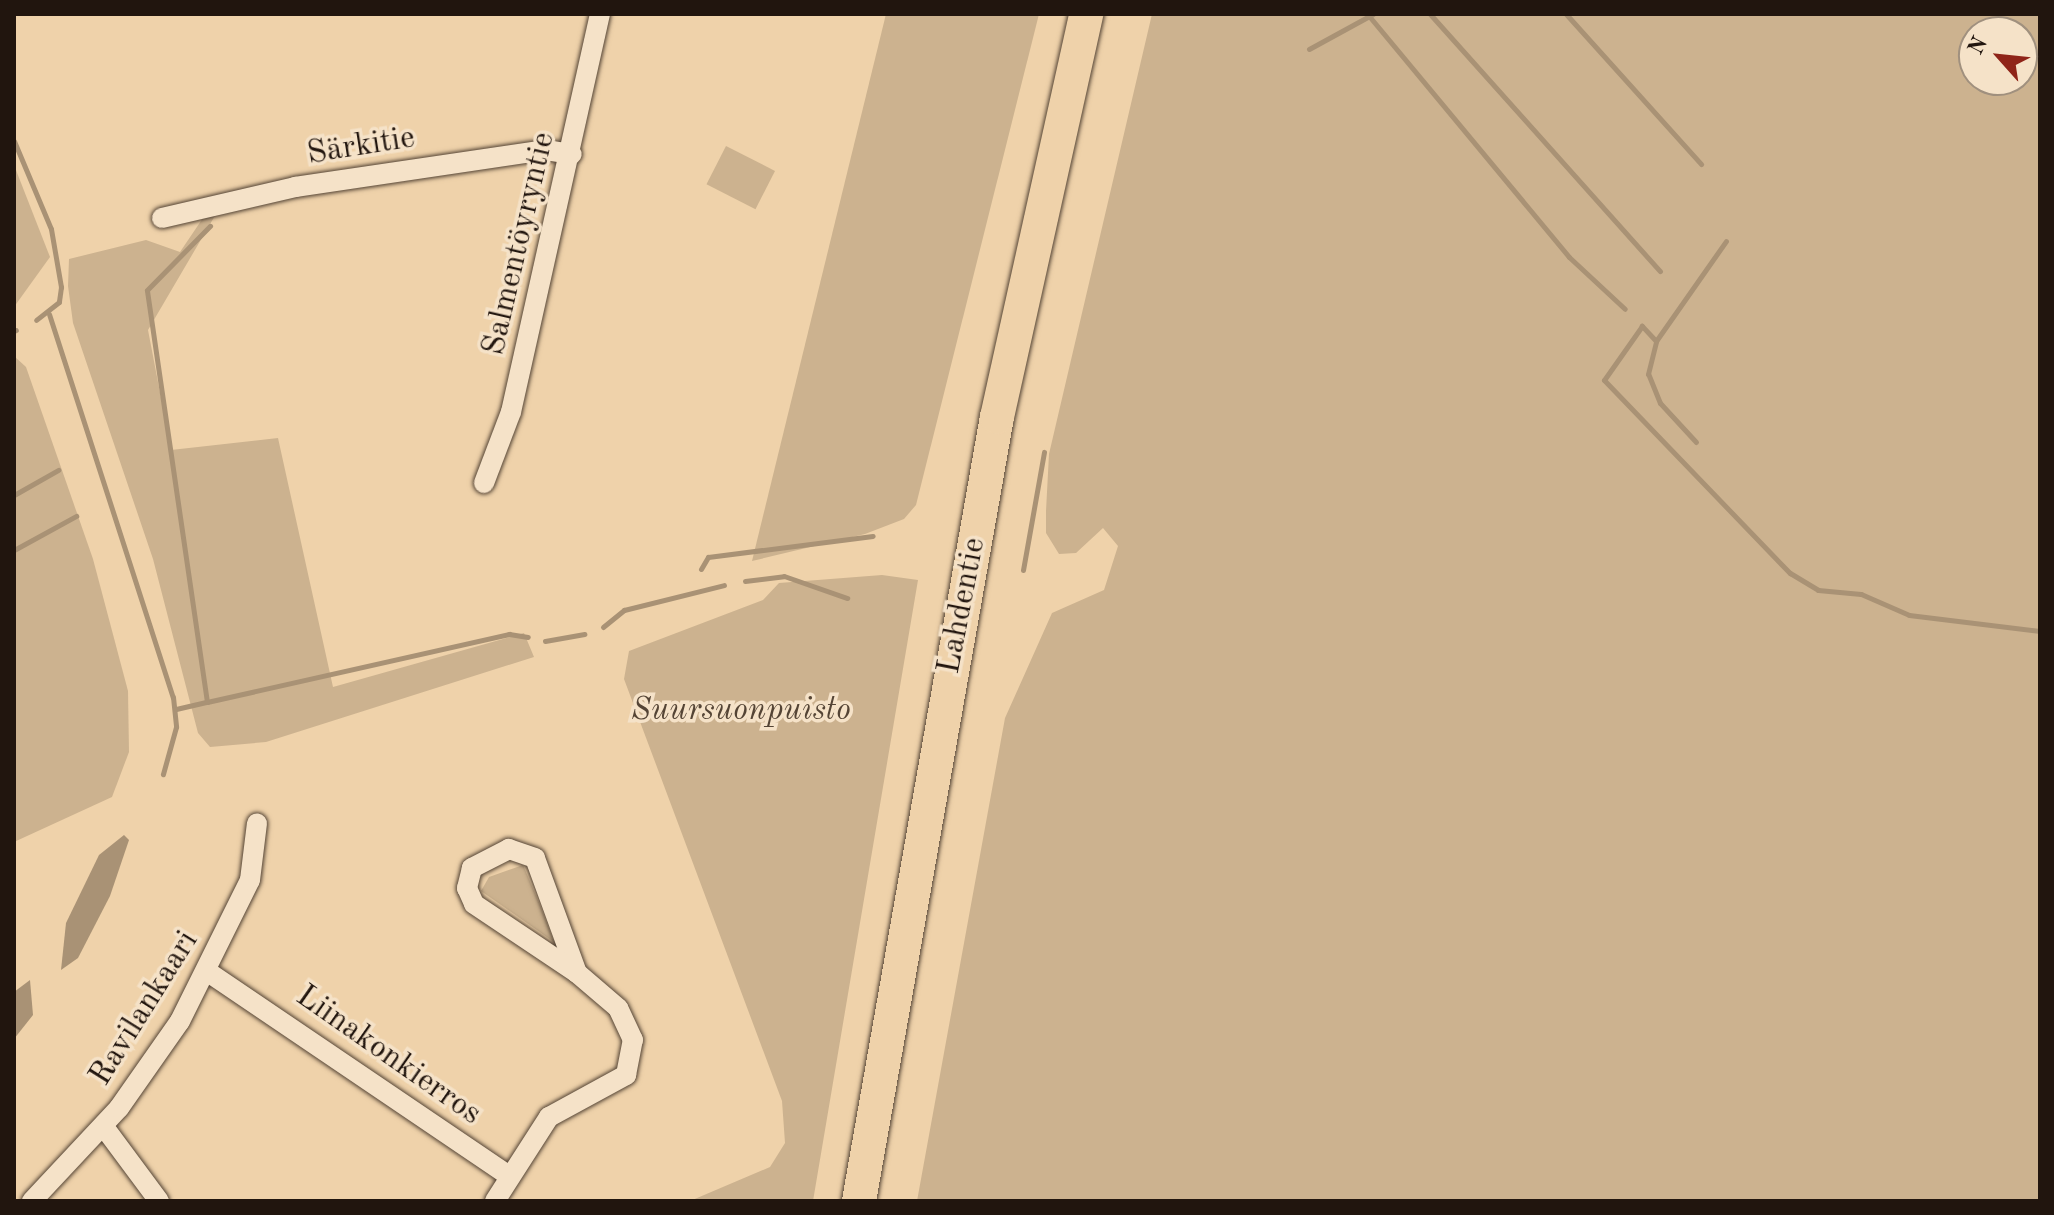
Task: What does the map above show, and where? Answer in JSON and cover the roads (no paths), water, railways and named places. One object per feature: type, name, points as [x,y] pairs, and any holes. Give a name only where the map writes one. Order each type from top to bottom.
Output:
[{"type":"highway","name":"Lahdentie","points":[[859,1201],[997,417],[1086,14]]},
{"type":"street","name":"Salmentöyryntie","points":[[484,483],[511,412],[572,154],[600,14]]},
{"type":"street","name":"Särkitie","points":[[162,218],[295,187],[546,150],[572,154]]},
{"type":"street","name":"Ravilankaari","points":[[32,1201],[104,1127],[208,972],[250,880],[257,823]]},
{"type":"street","points":[[495,1201],[508,1175],[549,1117],[618,1083],[631,1064],[628,1022],[577,973],[474,904],[467,888],[472,868],[509,849],[528,851],[577,973]]},
{"type":"street","name":"Liinakonkierros","points":[[208,972],[508,1175]]},
{"type":"street","points":[[104,1127],[159,1201]]},
{"type":"waterway","points":[[1309,49],[1373,14]]},
{"type":"waterway","points":[[1430,14],[1660,271]]},
{"type":"waterway","points":[[1566,14],[1701,164]]},
{"type":"waterway","points":[[1369,16],[1569,257],[1625,309]]},
{"type":"waterway","points":[[14,141],[51,229],[61,287],[59,302],[36,320]]},
{"type":"waterway","points":[[176,709],[207,702],[147,290],[210,226]]},
{"type":"waterway","points":[[1656,341],[1726,241]]},
{"type":"waterway","points":[[49,314],[173,697],[176,727],[163,774]]},
{"type":"waterway","points":[[1696,442],[1660,403],[1648,374],[1656,341],[1642,326],[1604,380],[1790,573],[1818,590],[1861,594],[1909,615],[2040,631]]},
{"type":"waterway","points":[[1023,570],[1044,452]]},
{"type":"waterway","points":[[14,495],[58,470]]},
{"type":"waterway","points":[[14,550],[76,516]]},
{"type":"waterway","points":[[701,569],[708,557],[873,536]]},
{"type":"waterway","points":[[745,581],[784,576],[847,598]]},
{"type":"waterway","points":[[603,627],[624,610],[724,585]]},
{"type":"waterway","points":[[207,702],[509,634],[528,637]]},
{"type":"waterway","points":[[545,641],[584,634]]},
{"type":"park label","name":"Suursuonpuisto","points":[[741,711]]}]
